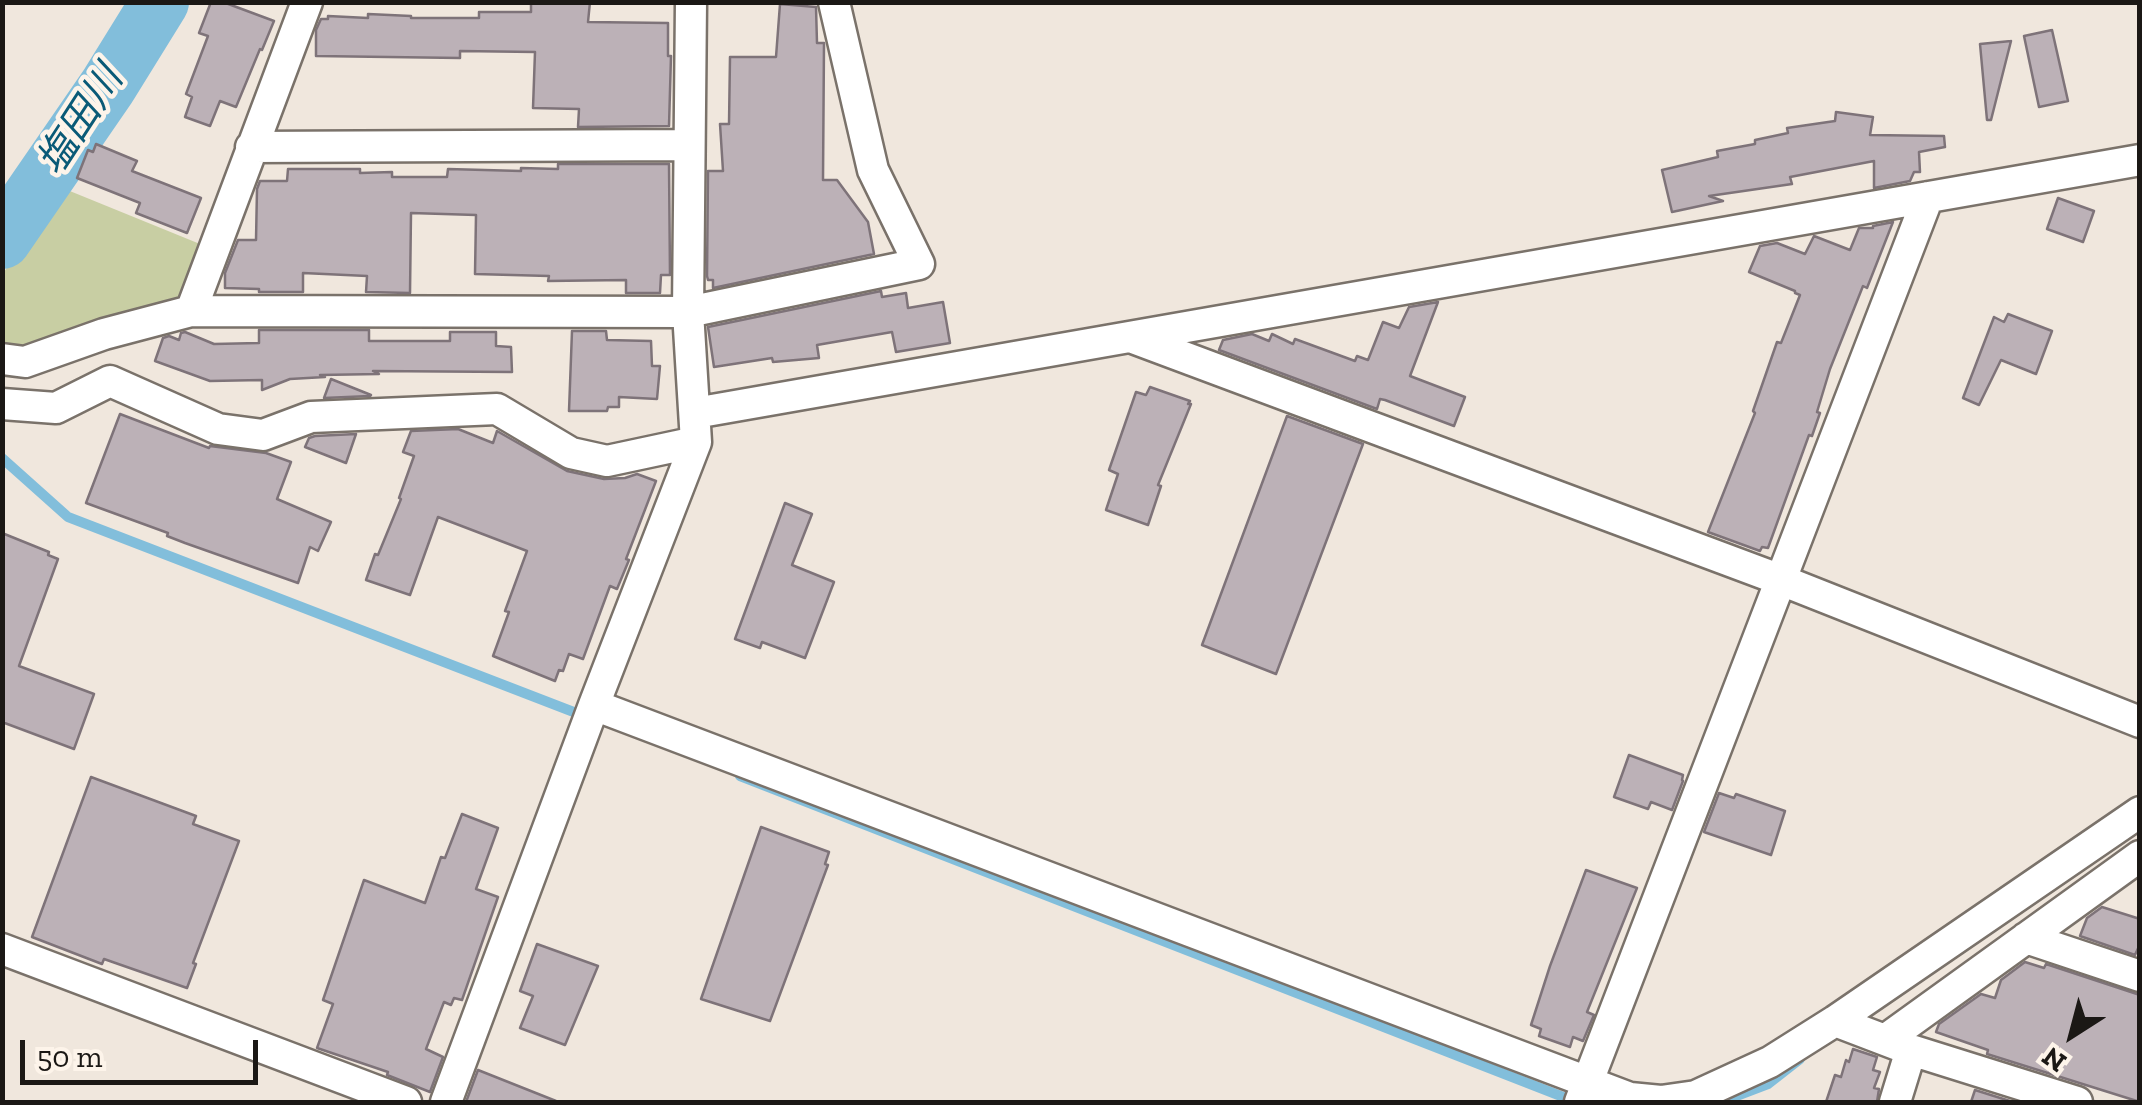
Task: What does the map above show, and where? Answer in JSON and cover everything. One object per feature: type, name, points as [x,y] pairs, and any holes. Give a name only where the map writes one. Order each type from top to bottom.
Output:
[{"type":"street","points":[[190,311],[307,2]]},
{"type":"street","points":[[446,1102],[695,427],[688,312],[691,2]]},
{"type":"street","points":[[2,358],[24,362],[104,334],[190,311],[688,312],[919,264],[873,170],[834,2]]},
{"type":"street","points":[[251,147],[690,145]]},
{"type":"street","points":[[2,404],[56,408],[110,381],[218,429],[263,435],[311,417],[497,409],[572,453],[607,461],[695,427],[1130,336],[2140,160]]},
{"type":"street","points":[[1584,1092],[1928,197]]},
{"type":"street","points":[[1130,336],[1781,580],[2140,722]]},
{"type":"street","points":[[594,705],[1584,1092],[1661,1101],[1696,1096],[1770,1062],[2140,812]]},
{"type":"street","points":[[1895,1102],[1898,1044],[2026,938],[2140,856]]},
{"type":"street","points":[[2026,938],[2140,976]]},
{"type":"street","points":[[2,949],[406,1102]]},
{"type":"street","points":[[1834,1021],[2076,1102]]},
{"type":"green space","points":[[60,187],[200,244],[183,300],[25,351],[3,346],[2,275]]},
{"type":"building","points":[[211,2],[223,2],[274,21],[236,107],[220,101],[210,126],[185,117],[192,97],[186,94],[208,36],[199,33]]},
{"type":"building","points":[[531,2],[590,2],[588,22],[668,23],[669,126],[578,127],[579,109],[533,108],[535,52],[460,51],[460,58],[316,56],[316,30],[321,19],[328,16],[479,18],[479,12],[531,12]]},
{"type":"building","points":[[780,4],[816,7],[817,43],[824,43],[823,180],[837,180],[868,222],[874,254],[713,288],[713,280],[707,276],[708,171],[723,171],[720,124],[729,124],[730,57],[776,57]]},
{"type":"building","points":[[2052,30],[2068,101],[2039,107],[2024,36]]},
{"type":"building","points":[[2011,41],[1991,120],[1987,120],[1980,44]]},
{"type":"building","points":[[1836,112],[1873,117],[1870,135],[1944,136],[1945,147],[1919,152],[1920,172],[1914,172],[1910,181],[1874,188],[1874,161],[1790,177],[1792,184],[1709,196],[1723,201],[1672,212],[1662,170],[1718,157],[1717,151],[1755,144],[1755,140],[1788,133],[1787,128],[1835,121]]},
{"type":"building","points":[[96,144],[137,161],[132,171],[201,198],[187,233],[136,213],[140,203],[77,178],[88,150],[93,152]]},
{"type":"building","points":[[558,164],[669,164],[670,275],[661,275],[660,293],[626,293],[626,280],[548,281],[549,276],[475,274],[476,215],[411,213],[410,293],[366,292],[367,276],[303,273],[303,292],[225,288],[225,273],[238,240],[256,240],[260,181],[287,181],[288,169],[360,169],[360,173],[392,172],[392,177],[447,177],[448,169],[521,171],[558,169]]},
{"type":"building","points":[[2058,198],[2094,211],[2083,242],[2047,229]]},
{"type":"building","points":[[1893,222],[1830,369],[1817,412],[1820,413],[1768,548],[1762,547],[1760,551],[1708,532],[1755,413],[1777,342],[1781,343],[1800,295],[1749,272],[1760,246],[1777,243],[1805,254],[1814,236],[1850,250],[1859,228]]},
{"type":"building","points":[[881,291],[882,297],[906,293],[908,308],[943,302],[950,343],[896,352],[892,332],[817,345],[819,358],[773,362],[772,358],[714,367],[708,327]]},
{"type":"building","points":[[1438,302],[1410,376],[1465,397],[1454,426],[1385,400],[1380,399],[1377,409],[1219,350],[1223,340],[1252,334],[1269,341],[1272,334],[1293,344],[1295,339],[1355,361],[1357,356],[1368,360],[1383,322],[1399,328],[1409,307]]},
{"type":"building","points":[[2008,314],[2052,331],[2036,374],[2001,360],[1979,405],[1963,398],[1994,317],[2004,322]]},
{"type":"building","points":[[259,330],[369,330],[369,341],[450,341],[450,332],[496,332],[496,346],[511,347],[512,372],[373,371],[379,374],[290,379],[262,390],[262,380],[210,381],[155,361],[163,338],[169,336],[179,340],[185,332],[214,344],[259,343]]},
{"type":"building","points":[[572,331],[606,331],[607,340],[651,341],[652,366],[660,366],[657,399],[619,397],[619,407],[608,407],[607,411],[569,411]]},
{"type":"building","points":[[331,379],[371,395],[324,398]]},
{"type":"building","points":[[1150,387],[1191,404],[1158,485],[1161,486],[1148,525],[1106,510],[1118,474],[1109,470],[1136,392],[1146,395]]},
{"type":"building","points":[[120,414],[209,448],[266,453],[291,462],[277,499],[331,522],[318,551],[310,547],[298,583],[86,503]]},
{"type":"building","points":[[1287,416],[1363,444],[1276,674],[1202,645]]},
{"type":"building","points":[[458,429],[493,443],[497,431],[567,471],[604,479],[637,474],[656,481],[626,559],[629,560],[617,589],[610,586],[583,659],[569,654],[555,681],[493,656],[527,551],[438,517],[410,595],[366,580],[401,499],[414,456],[403,452],[411,431]]},
{"type":"building","points":[[356,434],[346,463],[305,447],[309,438],[315,436]]},
{"type":"building","points":[[785,503],[812,514],[792,565],[834,582],[805,658],[762,642],[760,648],[735,639]]},
{"type":"building","points":[[2,533],[58,559],[19,666],[94,694],[74,749],[2,722]]},
{"type":"building","points":[[1629,755],[1683,775],[1672,810],[1651,802],[1648,809],[1614,797]]},
{"type":"building","points":[[91,777],[196,816],[193,824],[239,841],[187,988],[104,959],[102,964],[32,937]]},
{"type":"building","points":[[1719,793],[1734,798],[1736,794],[1785,811],[1771,855],[1704,832]]},
{"type":"building","points":[[462,814],[498,828],[476,889],[498,897],[462,1000],[454,998],[451,1005],[444,1002],[426,1049],[443,1057],[430,1092],[387,1075],[388,1072],[317,1048],[333,1004],[323,1000],[364,880],[425,903]]},
{"type":"building","points":[[761,827],[829,852],[825,864],[828,865],[770,1021],[701,999]]},
{"type":"building","points":[[1586,870],[1637,888],[1587,1012],[1594,1015],[1583,1041],[1573,1037],[1570,1047],[1539,1036],[1541,1029],[1531,1025]]},
{"type":"building","points":[[2102,907],[2140,919],[2140,944],[2135,955],[2080,936],[2087,918]]},
{"type":"building","points":[[537,944],[598,966],[565,1045],[520,1028],[533,996],[520,991]]},
{"type":"building","points":[[2025,962],[2044,968],[2046,964],[2140,995],[2140,1102],[1987,1054],[1988,1050],[1936,1032],[1939,1024],[1981,994],[1995,998],[2001,980]]},
{"type":"building","points":[[1853,1049],[1877,1057],[1873,1070],[1880,1072],[1874,1088],[1879,1089],[1877,1102],[1826,1102],[1835,1075],[1841,1077]]},
{"type":"building","points":[[478,1070],[556,1101],[466,1102]]},
{"type":"building","points":[[1975,1090],[2013,1102],[1971,1102]]},
{"type":"waterway","name":"塩田川","points":[[2,240],[108,86],[160,2]]},
{"type":"waterway","points":[[2,458],[68,517],[584,716]]},
{"type":"waterway","points":[[740,776],[1576,1102]]},
{"type":"waterway","points":[[1721,1102],[1768,1084],[1800,1059]]}]
